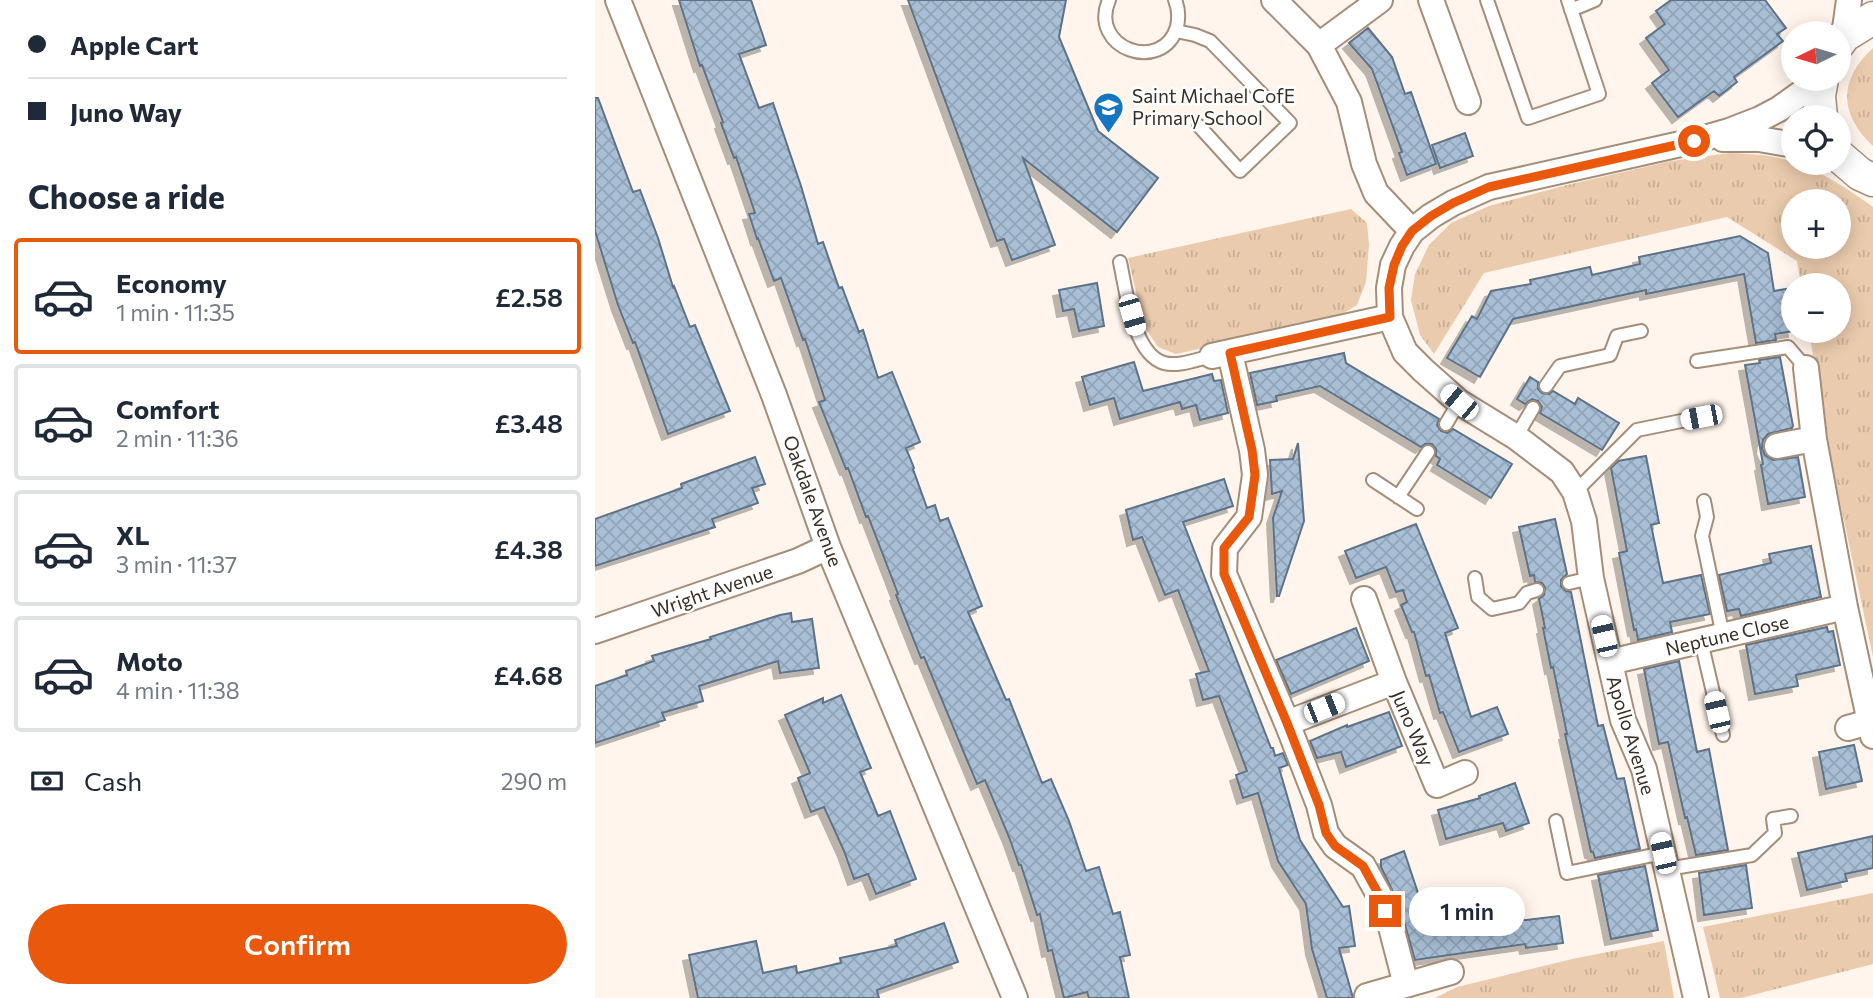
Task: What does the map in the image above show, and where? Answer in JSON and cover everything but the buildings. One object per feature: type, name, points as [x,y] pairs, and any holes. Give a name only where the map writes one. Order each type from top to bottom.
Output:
[{"type":"street","name":"Oakdale Avenue","points":[[618,0],[774,395],[828,547],[1008,996]]},
{"type":"street","points":[[1274,0],[1319,45],[1349,102],[1364,164],[1376,192],[1412,231]]},
{"type":"street","points":[[1319,45],[1380,0]]},
{"type":"street","points":[[1431,0],[1468,102]]},
{"type":"street","points":[[1845,21],[1849,0]]},
{"type":"street","points":[[1851,34],[1873,18]]},
{"type":"street","name":"Apollo Avenue","points":[[1696,998],[1644,769],[1623,720],[1610,662],[1580,580],[1584,521],[1575,492],[1562,472],[1516,437],[1459,402],[1405,352],[1390,317],[1389,288],[1394,265],[1412,231],[1453,203],[1489,187],[1729,131],[1779,109],[1804,91]]},
{"type":"street","name":"Apollo Avenue","points":[[1694,141],[1733,138],[1781,143]]},
{"type":"street","points":[[1851,166],[1873,180]]},
{"type":"street","points":[[1390,317],[1221,354],[1252,450],[1255,475],[1249,517],[1224,548],[1224,574],[1287,723],[1319,805],[1326,833],[1335,846],[1363,866],[1379,895],[1391,927],[1406,985]]},
{"type":"street","points":[[1806,368],[1814,439],[1864,729]]},
{"type":"street","points":[[1777,446],[1814,439]]},
{"type":"street","name":"Wright Avenue","points":[[595,631],[798,561],[828,547]]},
{"type":"street","name":"Juno Way","points":[[1364,599],[1394,682],[1437,785],[1465,773]]},
{"type":"street","name":"Neptune Close","points":[[1610,662],[1845,607]]},
{"type":"street","name":"Juno Way","points":[[1287,723],[1394,682]]},
{"type":"street","points":[[1367,996],[1451,972]]},
{"type":"lane","points":[[1109,0],[1105,19],[1108,31],[1115,41],[1136,52],[1148,52],[1169,41],[1179,19],[1175,0]]},
{"type":"lane","points":[[1487,0],[1528,118],[1599,94],[1570,5],[1595,0]]},
{"type":"lane","points":[[1176,30],[1210,41],[1290,123],[1240,171],[1199,126]]},
{"type":"lane","points":[[1120,262],[1137,332],[1154,358],[1166,364],[1178,364],[1221,354]]},
{"type":"lane","points":[[1546,386],[1560,366],[1610,355],[1617,336],[1641,331]]},
{"type":"lane","points":[[1697,361],[1788,347],[1806,368]]},
{"type":"lane","points":[[1446,424],[1459,402]]},
{"type":"lane","points":[[1516,437],[1533,408]]},
{"type":"lane","points":[[1575,492],[1637,430],[1701,417]]},
{"type":"lane","points":[[1398,497],[1429,452]]},
{"type":"lane","points":[[1373,480],[1417,509]]},
{"type":"lane","points":[[1704,501],[1707,517],[1702,537],[1723,736]]},
{"type":"lane","points":[[1475,578],[1478,597],[1492,609],[1519,603],[1527,593],[1537,590]]},
{"type":"lane","points":[[1556,821],[1567,873],[1665,861],[1752,855],[1775,833],[1773,819],[1791,816]]},
{"type":"green space","points":[[1873,48],[1873,146],[1854,122],[1847,97],[1848,91],[1851,91],[1853,72]]},
{"type":"green space","points":[[1730,153],[1781,158],[1781,175],[1822,175],[1847,189],[1781,189],[1781,251],[1727,217],[1484,273],[1434,354],[1420,335],[1411,300],[1415,274],[1429,245],[1451,223],[1489,206],[1671,161]]},
{"type":"green space","points":[[1851,191],[1873,207],[1873,657],[1826,436],[1811,343],[1851,343],[1851,273],[1799,273],[1797,261],[1794,259],[1851,259]]},
{"type":"green space","points":[[1351,209],[1367,223],[1369,245],[1366,282],[1357,305],[1334,319],[1176,354],[1158,347],[1144,326],[1128,258]]},
{"type":"green space","points":[[1873,893],[1873,964],[1741,998],[1720,998],[1703,927]]},
{"type":"green space","points":[[1664,941],[1674,998],[1435,998],[1457,987],[1572,959]]},
{"type":"place","name":"Saint Michael CofE Primary School","points":[[1109,134]]},
{"type":"route","points":[[1385,911],[1363,866],[1335,846],[1326,833],[1319,805],[1287,723],[1224,574],[1224,548],[1249,517],[1255,475],[1230,353],[1390,317],[1389,288],[1402,246],[1412,231],[1453,203],[1489,187],[1694,141]]}]
